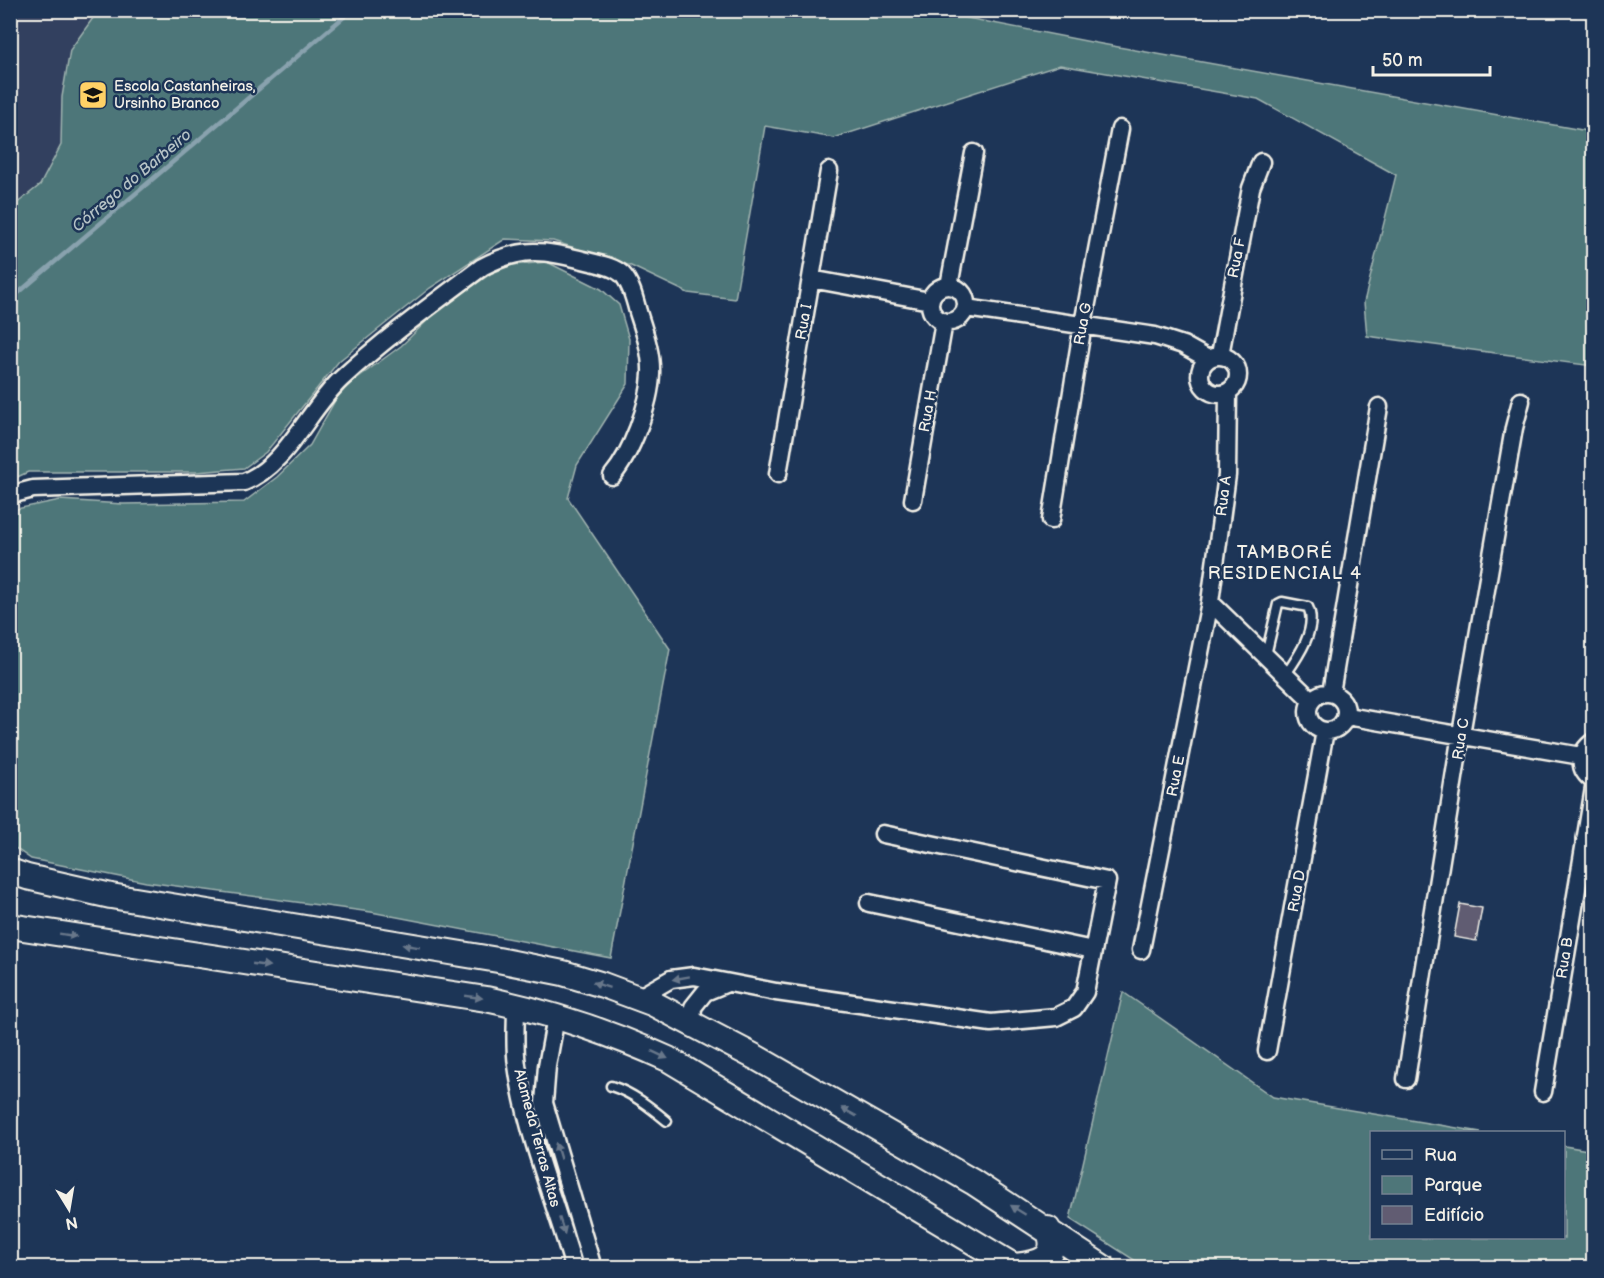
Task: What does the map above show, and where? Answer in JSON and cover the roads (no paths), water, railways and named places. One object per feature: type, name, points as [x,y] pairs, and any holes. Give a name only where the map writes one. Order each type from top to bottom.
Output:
[{"type":"main road","points":[[10,871],[46,882],[111,896],[552,971],[638,998],[692,1023],[901,1140],[1048,1229],[1104,1268]]},
{"type":"main road","points":[[10,926],[516,1005],[631,1042],[668,1059],[1016,1267],[1044,1260],[1051,1252],[1053,1241],[1048,1229]]},
{"type":"main road","points":[[1061,1268],[1067,1256],[1084,1254]]},
{"type":"street","name":"Rua G","points":[[1051,520],[1083,324],[1120,129]]},
{"type":"street","points":[[949,286],[974,153]]},
{"type":"street","name":"Rua F","points":[[1214,357],[1251,188],[1261,162]]},
{"type":"street","name":"Rua I","points":[[778,474],[829,171]]},
{"type":"street","points":[[10,495],[33,489],[244,482],[260,476],[274,464],[315,407],[341,380],[482,267],[503,256],[526,251],[549,251],[608,266],[621,274],[628,284],[645,336],[651,375],[648,393],[633,439],[622,465],[612,476]]},
{"type":"street","points":[[811,279],[930,301]]},
{"type":"street","points":[[949,286],[963,293],[966,308],[960,317],[944,322],[932,312],[930,301],[939,288],[949,286]]},
{"type":"street","points":[[966,308],[1155,336],[1214,357],[1231,359],[1238,370],[1237,382],[1228,392],[1216,393],[1205,387],[1200,376],[1214,357]]},
{"type":"street","name":"Rua H","points":[[913,500],[944,322]]},
{"type":"street","name":"Rua A","points":[[1210,602],[1227,475],[1228,392]]},
{"type":"street","name":"Rua C","points":[[1406,1079],[1461,734],[1521,401]]},
{"type":"street","points":[[1331,693],[1379,407]]},
{"type":"street","points":[[1210,602],[1311,700]]},
{"type":"street","name":"Rua E","points":[[1142,950],[1210,602]]},
{"type":"street","points":[[1331,693],[1344,701],[1347,716],[1341,726],[1325,731],[1311,722],[1308,711],[1311,700],[1320,694],[1331,693]]},
{"type":"street","points":[[1347,716],[1581,756]]},
{"type":"street","name":"Rua D","points":[[1267,1051],[1325,731]]},
{"type":"street","points":[[1593,741],[1581,756],[1582,768],[1593,781]]},
{"type":"street","name":"Rua B","points":[[1543,1092],[1593,788]]},
{"type":"street","points":[[638,998],[671,980],[694,976],[776,992],[991,1023],[1056,1017],[1074,1008],[1084,992],[1107,881],[883,834]]},
{"type":"street","points":[[869,903],[1093,950]]},
{"type":"street","points":[[692,1023],[693,1006],[705,992],[728,983]]},
{"type":"street","name":"Alameda Terras Altas","points":[[516,1005],[516,1064],[542,1165],[574,1268]]},
{"type":"street","name":"Alameda Terras Altas","points":[[556,1017],[546,1074],[544,1103],[593,1268]]},
{"type":"street","points":[[522,1087],[544,1103]]},
{"type":"lane","points":[[1266,655],[1278,604],[1282,602],[1308,607],[1311,618],[1306,637],[1286,674]]},
{"type":"lane","points":[[611,1086],[624,1090],[667,1121]]},
{"type":"waterway","name":"Córrego do Barbeiro","points":[[10,300],[352,10]]},
{"type":"place","name":"Escola Castanheiras, Ursinho Branco","points":[[93,95]]},
{"type":"district","name":"TAMBORÉ RESIDENCIAL 4","points":[[1285,562]]}]
